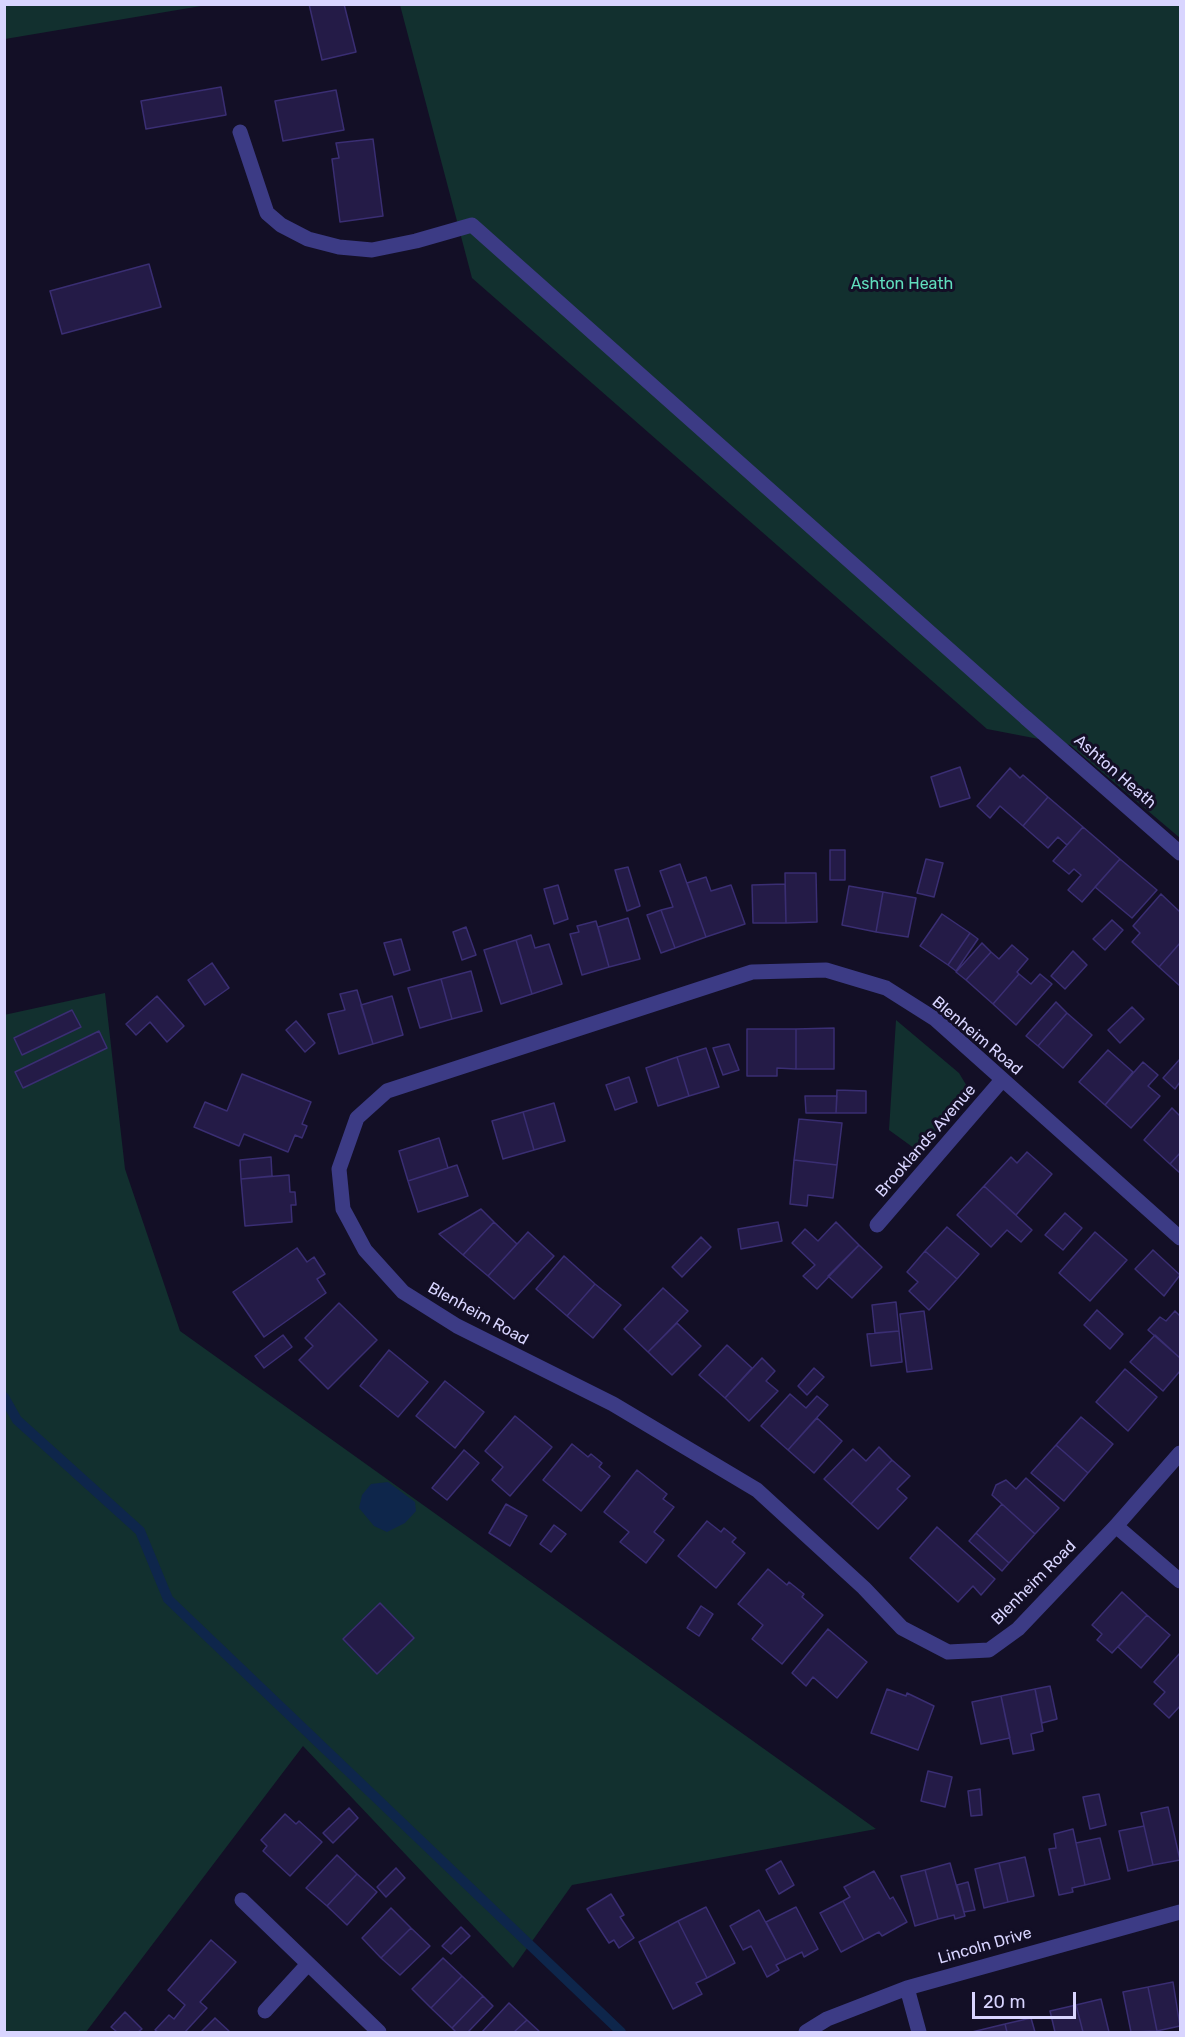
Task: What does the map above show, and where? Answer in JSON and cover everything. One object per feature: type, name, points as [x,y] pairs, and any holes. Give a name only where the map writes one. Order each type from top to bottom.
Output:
[{"type":"street","name":"Ashton Heath","points":[[240,132],[267,213],[281,225],[308,239],[339,247],[372,250],[416,241],[472,225],[1180,853]]},
{"type":"street","name":"Blenheim Road","points":[[1180,1238],[934,1019],[886,988],[826,970],[752,972],[387,1090],[357,1118],[339,1169],[343,1209],[365,1250],[403,1292],[457,1326],[613,1404],[757,1490],[864,1588],[902,1628],[948,1652],[989,1650],[1018,1629],[1116,1527],[1180,1453]]},
{"type":"street","name":"Brooklands Avenue","points":[[877,1225],[1002,1080]]},
{"type":"street","points":[[1116,1527],[1180,1581]]},
{"type":"street","points":[[242,1900],[379,2032]]},
{"type":"street","name":"Lincoln Drive","points":[[806,2032],[826,2019],[907,1988],[1180,1912]]},
{"type":"street","points":[[265,2011],[308,1965]]},
{"type":"street","points":[[907,1988],[919,2032]]},
{"type":"green space","points":[[5,4],[207,4],[207,5],[5,39]]},
{"type":"green space","name":"Ashton Heath","points":[[400,5],[1180,5],[1180,838],[1070,745],[987,729],[472,278]]},
{"type":"green space","points":[[105,993],[125,1169],[180,1331],[876,1829],[572,1885],[513,1968],[303,1746],[86,2032],[5,2032],[4,1015]]},
{"type":"green space","points":[[896,1020],[959,1073],[968,1088],[967,1097],[918,1151],[889,1130]]},
{"type":"water","points":[[388,1482],[415,1502],[416,1511],[405,1523],[387,1532],[374,1526],[359,1508],[362,1495],[371,1484]]},
{"type":"building","points":[[309,4],[344,4],[356,52],[322,60]]},
{"type":"building","points":[[221,87],[226,115],[146,129],[141,101]]},
{"type":"building","points":[[336,90],[344,130],[283,141],[275,101]]},
{"type":"building","points":[[373,139],[383,216],[340,222],[332,159],[339,158],[336,143]]},
{"type":"building","points":[[149,264],[161,307],[62,334],[50,291]]},
{"type":"building","points":[[960,767],[970,798],[940,807],[931,777]]},
{"type":"building","points":[[1010,768],[1020,778],[1023,775],[1048,797],[1023,826],[1000,806],[990,818],[977,806]]},
{"type":"building","points":[[1048,797],[1083,827],[1067,845],[1058,837],[1048,848],[1023,826]]},
{"type":"building","points":[[1083,827],[1120,859],[1082,902],[1068,890],[1081,875],[1074,869],[1069,874],[1053,861]]},
{"type":"building","points":[[830,850],[845,850],[845,880],[830,880]]},
{"type":"building","points":[[926,859],[943,863],[934,897],[917,893]]},
{"type":"building","points":[[1120,859],[1157,890],[1132,918],[1095,887]]},
{"type":"building","points":[[680,864],[706,937],[675,948],[661,910],[673,907],[660,871]]},
{"type":"building","points":[[628,867],[640,906],[627,911],[615,870]]},
{"type":"building","points":[[785,873],[816,873],[817,922],[786,923]]},
{"type":"building","points":[[706,877],[711,891],[731,885],[745,924],[706,937],[687,883]]},
{"type":"building","points":[[785,884],[786,923],[753,923],[752,885]]},
{"type":"building","points":[[558,885],[568,919],[554,924],[544,889]]},
{"type":"building","points":[[849,886],[883,892],[876,932],[842,925]]},
{"type":"building","points":[[883,892],[916,898],[908,937],[876,932]]},
{"type":"building","points":[[1161,894],[1180,912],[1180,943],[1159,967],[1132,942],[1140,933],[1133,926]]},
{"type":"building","points":[[661,910],[675,948],[661,953],[647,915]]},
{"type":"building","points":[[942,914],[970,933],[948,965],[920,946]]},
{"type":"building","points":[[628,918],[640,959],[609,967],[598,927]]},
{"type":"building","points":[[1112,920],[1123,930],[1105,950],[1093,939]]},
{"type":"building","points":[[596,921],[609,967],[582,975],[570,934],[579,932],[577,926]]},
{"type":"building","points":[[466,927],[476,955],[462,960],[453,932]]},
{"type":"building","points":[[970,933],[978,939],[956,971],[948,965]]},
{"type":"building","points":[[531,935],[535,948],[549,944],[562,984],[532,994],[516,940]]},
{"type":"building","points":[[401,939],[410,970],[394,975],[384,943]]},
{"type":"building","points":[[516,940],[532,994],[501,1004],[484,950]]},
{"type":"building","points":[[982,943],[991,952],[966,980],[956,972]]},
{"type":"building","points":[[1180,943],[1180,986],[1159,967]]},
{"type":"building","points":[[1012,945],[1028,959],[1017,972],[1019,974],[993,1004],[966,980],[991,952],[999,959]]},
{"type":"building","points":[[1073,951],[1087,965],[1065,989],[1051,976]]},
{"type":"building","points":[[212,963],[229,988],[205,1005],[188,980]]},
{"type":"building","points":[[471,971],[482,1011],[452,1019],[441,979]]},
{"type":"building","points":[[1019,974],[1031,984],[1040,974],[1052,984],[1016,1025],[993,1004]]},
{"type":"building","points":[[441,979],[452,1019],[420,1028],[408,988]]},
{"type":"building","points":[[357,990],[373,1044],[339,1054],[328,1014],[345,1010],[340,994]]},
{"type":"building","points":[[157,996],[184,1026],[167,1042],[150,1022],[136,1035],[126,1024]]},
{"type":"building","points":[[392,996],[403,1035],[373,1044],[361,1005]]},
{"type":"building","points":[[1056,1002],[1067,1013],[1038,1046],[1026,1036]]},
{"type":"building","points":[[1132,1007],[1144,1019],[1120,1043],[1108,1030]]},
{"type":"building","points":[[72,1010],[81,1027],[22,1055],[14,1038]]},
{"type":"building","points":[[1067,1013],[1092,1035],[1063,1068],[1038,1046]]},
{"type":"building","points":[[296,1021],[315,1043],[305,1052],[286,1030]]},
{"type":"building","points":[[834,1028],[834,1069],[796,1069],[796,1029]]},
{"type":"building","points":[[747,1029],[796,1029],[796,1069],[777,1068],[777,1076],[747,1076]]},
{"type":"building","points":[[99,1031],[107,1048],[23,1088],[15,1072]]},
{"type":"building","points":[[729,1044],[739,1070],[723,1075],[713,1048]]},
{"type":"building","points":[[706,1048],[719,1087],[689,1096],[677,1057]]},
{"type":"building","points":[[1108,1050],[1133,1072],[1105,1105],[1079,1082]]},
{"type":"building","points":[[677,1057],[689,1096],[658,1106],[646,1068]]},
{"type":"building","points":[[1180,1059],[1180,1082],[1175,1089],[1163,1078]]},
{"type":"building","points":[[1143,1062],[1158,1075],[1148,1086],[1160,1096],[1131,1128],[1105,1105]]},
{"type":"building","points":[[242,1074],[311,1102],[302,1124],[307,1126],[302,1138],[295,1135],[288,1152],[244,1134],[239,1146],[194,1127],[205,1102],[227,1111]]},
{"type":"building","points":[[629,1077],[637,1102],[615,1110],[606,1085]]},
{"type":"building","points":[[837,1090],[866,1091],[866,1113],[836,1113]]},
{"type":"building","points":[[805,1096],[837,1096],[836,1113],[806,1113]]},
{"type":"building","points":[[554,1103],[565,1141],[534,1150],[523,1112]]},
{"type":"building","points":[[1172,1108],[1180,1116],[1180,1153],[1170,1164],[1144,1140]]},
{"type":"building","points":[[523,1112],[534,1150],[503,1159],[492,1121]]},
{"type":"building","points":[[799,1119],[842,1123],[837,1165],[794,1160]]},
{"type":"building","points":[[439,1138],[448,1168],[408,1181],[399,1151]]},
{"type":"building","points":[[1027,1152],[1052,1174],[1016,1215],[984,1186],[1011,1157],[1017,1163]]},
{"type":"building","points":[[1180,1153],[1180,1173],[1170,1164]]},
{"type":"building","points":[[271,1157],[272,1176],[241,1179],[240,1160]]},
{"type":"building","points":[[794,1160],[837,1165],[833,1198],[808,1195],[807,1206],[790,1204]]},
{"type":"building","points":[[457,1165],[468,1196],[418,1212],[408,1181]]},
{"type":"building","points":[[289,1175],[290,1192],[295,1192],[296,1205],[291,1205],[292,1222],[245,1226],[241,1179]]},
{"type":"building","points":[[984,1186],[1032,1230],[1021,1242],[1007,1230],[991,1247],[957,1215]]},
{"type":"building","points":[[481,1209],[494,1222],[463,1255],[439,1234]]},
{"type":"building","points":[[1065,1213],[1082,1228],[1063,1250],[1045,1235]]},
{"type":"building","points":[[494,1222],[517,1244],[488,1276],[463,1255]]},
{"type":"building","points":[[778,1222],[782,1241],[741,1249],[738,1229]]},
{"type":"building","points":[[836,1222],[859,1245],[817,1289],[803,1276],[815,1265],[792,1243],[805,1229],[818,1241]]},
{"type":"building","points":[[947,1227],[979,1254],[957,1279],[925,1251]]},
{"type":"building","points":[[528,1232],[554,1256],[514,1299],[488,1276]]},
{"type":"building","points":[[1095,1232],[1127,1260],[1090,1301],[1059,1273]]},
{"type":"building","points":[[701,1237],[711,1247],[682,1277],[672,1267]]},
{"type":"building","points":[[859,1245],[882,1267],[852,1298],[828,1276]]},
{"type":"building","points":[[297,1248],[307,1262],[314,1257],[325,1274],[317,1279],[326,1293],[264,1337],[233,1292]]},
{"type":"building","points":[[1153,1250],[1180,1275],[1164,1296],[1135,1269]]},
{"type":"building","points":[[925,1251],[957,1279],[929,1310],[909,1291],[918,1282],[907,1272]]},
{"type":"building","points":[[564,1256],[595,1284],[567,1316],[536,1289]]},
{"type":"building","points":[[595,1284],[621,1305],[593,1338],[567,1316]]},
{"type":"building","points":[[663,1288],[688,1311],[648,1352],[624,1329]]},
{"type":"building","points":[[896,1302],[899,1331],[875,1333],[872,1305]]},
{"type":"building","points":[[339,1303],[377,1340],[328,1389],[299,1360],[313,1346],[305,1338]]},
{"type":"building","points":[[1097,1310],[1123,1334],[1110,1349],[1084,1325]]},
{"type":"building","points":[[924,1311],[932,1369],[907,1372],[900,1314]]},
{"type":"building","points":[[1175,1311],[1180,1316],[1180,1358],[1148,1330],[1160,1317],[1166,1321]]},
{"type":"building","points":[[677,1323],[701,1346],[672,1375],[648,1352]]},
{"type":"building","points":[[899,1331],[902,1362],[871,1366],[867,1334]]},
{"type":"building","points":[[283,1335],[292,1347],[264,1368],[255,1356]]},
{"type":"building","points":[[1155,1335],[1180,1358],[1180,1371],[1163,1391],[1130,1362]]},
{"type":"building","points":[[727,1345],[752,1368],[725,1398],[699,1375]]},
{"type":"building","points":[[389,1350],[428,1382],[398,1417],[360,1386]]},
{"type":"building","points":[[762,1358],[775,1371],[766,1381],[778,1391],[749,1421],[725,1398]]},
{"type":"building","points":[[814,1368],[824,1377],[807,1395],[798,1386]]},
{"type":"building","points":[[1125,1369],[1157,1397],[1128,1431],[1096,1402]]},
{"type":"building","points":[[445,1381],[484,1412],[455,1448],[416,1416]]},
{"type":"building","points":[[790,1394],[806,1408],[817,1396],[828,1405],[788,1450],[761,1426]]},
{"type":"building","points":[[515,1416],[552,1447],[510,1496],[492,1480],[503,1467],[485,1451]]},
{"type":"building","points":[[1081,1417],[1113,1444],[1088,1473],[1056,1445]]},
{"type":"building","points":[[817,1418],[842,1441],[814,1473],[788,1450]]},
{"type":"building","points":[[572,1444],[588,1457],[591,1454],[602,1463],[599,1467],[610,1476],[581,1511],[543,1480]]},
{"type":"building","points":[[1056,1445],[1088,1473],[1064,1501],[1031,1473]]},
{"type":"building","points":[[879,1447],[892,1460],[851,1504],[824,1479],[853,1449],[866,1461]]},
{"type":"building","points":[[464,1450],[479,1463],[447,1500],[432,1488]]},
{"type":"building","points":[[892,1460],[910,1476],[897,1489],[907,1498],[878,1529],[851,1504]]},
{"type":"building","points":[[637,1470],[667,1494],[663,1499],[674,1507],[654,1532],[664,1540],[646,1563],[620,1542],[629,1532],[604,1512]]},
{"type":"building","points":[[1026,1478],[1059,1508],[1035,1534],[992,1495],[996,1485],[1006,1480],[1016,1489]]},
{"type":"building","points":[[506,1504],[527,1516],[510,1546],[489,1533]]},
{"type":"building","points":[[1002,1504],[1035,1534],[1009,1563],[976,1533]]},
{"type":"building","points":[[707,1521],[721,1532],[724,1528],[736,1538],[732,1542],[745,1553],[716,1588],[678,1556]]},
{"type":"building","points":[[554,1525],[566,1534],[551,1552],[540,1544]]},
{"type":"building","points":[[937,1527],[995,1579],[981,1595],[973,1586],[958,1602],[910,1558]]},
{"type":"building","points":[[976,1533],[1009,1563],[1002,1571],[969,1541]]},
{"type":"building","points":[[768,1569],[787,1585],[789,1582],[804,1594],[802,1597],[823,1615],[782,1664],[752,1639],[763,1625],[738,1604]]},
{"type":"building","points":[[1122,1592],[1147,1615],[1112,1653],[1097,1640],[1102,1634],[1092,1625]]},
{"type":"building","points":[[380,1603],[414,1638],[377,1674],[343,1639]]},
{"type":"building","points":[[701,1606],[713,1614],[699,1636],[687,1628]]},
{"type":"building","points":[[1147,1615],[1170,1635],[1141,1668],[1118,1647]]},
{"type":"building","points":[[828,1629],[867,1662],[837,1698],[813,1677],[806,1686],[792,1673]]},
{"type":"building","points":[[1180,1653],[1180,1706],[1169,1718],[1154,1704],[1165,1692],[1154,1682]]},
{"type":"building","points":[[1050,1686],[1057,1719],[1042,1723],[1035,1689]]},
{"type":"building","points":[[887,1689],[906,1696],[907,1693],[934,1706],[918,1750],[871,1733]]},
{"type":"building","points":[[1035,1689],[1043,1731],[1031,1734],[1034,1750],[1013,1754],[1001,1696]]},
{"type":"building","points":[[1001,1696],[1010,1738],[981,1744],[972,1702]]},
{"type":"building","points":[[928,1771],[952,1777],[945,1807],[921,1801]]},
{"type":"building","points":[[980,1789],[982,1815],[971,1816],[968,1791]]},
{"type":"building","points":[[1099,1794],[1106,1825],[1090,1829],[1083,1797]]},
{"type":"building","points":[[1168,1807],[1180,1860],[1153,1865],[1141,1813]]},
{"type":"building","points":[[349,1808],[358,1818],[333,1843],[323,1833]]},
{"type":"building","points":[[285,1814],[296,1824],[299,1821],[322,1842],[290,1876],[263,1851],[267,1846],[261,1840]]},
{"type":"building","points":[[1144,1826],[1153,1865],[1128,1871],[1119,1831]]},
{"type":"building","points":[[1073,1829],[1085,1885],[1072,1888],[1073,1892],[1059,1895],[1049,1849],[1056,1848],[1054,1834]]},
{"type":"building","points":[[1100,1838],[1110,1879],[1085,1885],[1076,1843]]},
{"type":"building","points":[[337,1855],[357,1874],[327,1906],[306,1888]]},
{"type":"building","points":[[1025,1857],[1034,1896],[1008,1902],[999,1863]]},
{"type":"building","points":[[781,1861],[794,1885],[779,1894],[766,1870]]},
{"type":"building","points":[[950,1863],[965,1916],[955,1919],[954,1915],[938,1919],[925,1870]]},
{"type":"building","points":[[999,1863],[1008,1902],[984,1908],[975,1869]]},
{"type":"building","points":[[396,1868],[405,1878],[386,1897],[377,1887]]},
{"type":"building","points":[[925,1870],[938,1919],[915,1926],[901,1876]]},
{"type":"building","points":[[874,1871],[890,1899],[893,1897],[907,1922],[882,1936],[879,1932],[864,1940],[843,1901],[850,1897],[844,1887]]},
{"type":"building","points":[[357,1874],[377,1892],[347,1925],[327,1906]]},
{"type":"building","points":[[968,1882],[975,1910],[964,1912],[957,1885]]},
{"type":"building","points":[[611,1894],[624,1915],[620,1917],[634,1938],[619,1948],[614,1940],[609,1943],[587,1909]]},
{"type":"building","points":[[843,1901],[864,1940],[841,1952],[820,1913]]},
{"type":"building","points":[[706,1907],[735,1963],[707,1978],[678,1921]]},
{"type":"building","points":[[796,1907],[818,1949],[804,1957],[802,1952],[786,1960],[766,1922]]},
{"type":"building","points":[[391,1908],[411,1928],[381,1958],[362,1938]]},
{"type":"building","points":[[759,1910],[786,1960],[776,1965],[779,1970],[767,1977],[751,1946],[743,1950],[730,1926]]},
{"type":"building","points":[[678,1921],[707,1978],[696,1983],[702,1994],[673,2009],[639,1942]]},
{"type":"building","points":[[461,1927],[470,1936],[451,1954],[442,1946]]},
{"type":"building","points":[[411,1928],[430,1946],[400,1975],[381,1958]]},
{"type":"building","points":[[211,1940],[236,1962],[200,2002],[207,2008],[185,2032],[158,2032],[155,2030],[169,2015],[174,2019],[185,2005],[168,1990]]},
{"type":"building","points":[[443,1958],[462,1976],[431,2008],[412,1989]]},
{"type":"building","points":[[462,1976],[483,1996],[452,2028],[431,2008]]},
{"type":"building","points":[[1173,1982],[1180,2026],[1157,2031],[1148,1987]]},
{"type":"building","points":[[1148,1987],[1157,2031],[1131,2032],[1123,1992]]},
{"type":"building","points":[[483,1996],[493,2006],[468,2032],[456,2032],[452,2028]]},
{"type":"building","points":[[1101,1999],[1109,2032],[1083,2032],[1076,2005]]},
{"type":"building","points":[[509,2003],[527,2020],[514,2032],[482,2032]]},
{"type":"building","points":[[1076,2005],[1083,2032],[1055,2032],[1050,2011]]},
{"type":"building","points":[[125,2012],[142,2029],[138,2032],[117,2032],[111,2027]]},
{"type":"building","points":[[215,2018],[230,2032],[201,2032]]},
{"type":"building","points":[[1031,2018],[1035,2032],[1007,2032],[1005,2024]]},
{"type":"building","points":[[527,2020],[540,2032],[514,2032]]},
{"type":"building","points":[[1005,2024],[1007,2032],[972,2032]]},
{"type":"waterway","points":[[4,1397],[17,1420],[140,1531],[168,1599],[621,2032]]}]
